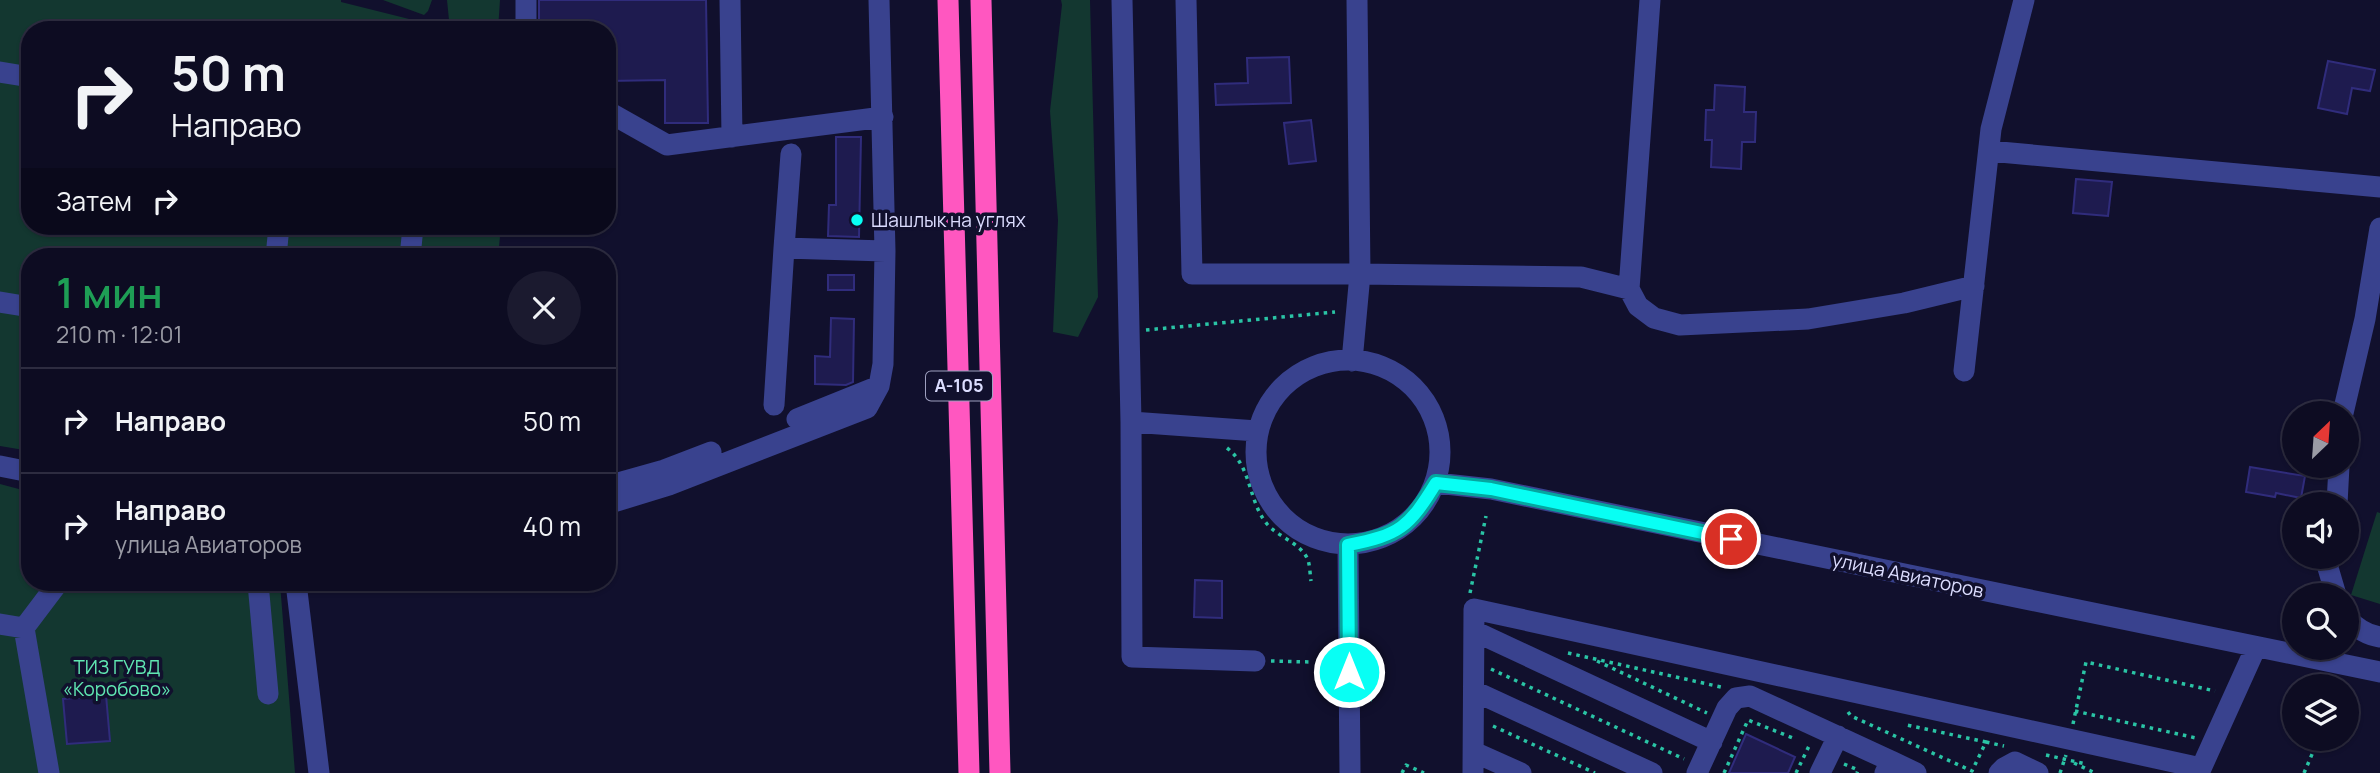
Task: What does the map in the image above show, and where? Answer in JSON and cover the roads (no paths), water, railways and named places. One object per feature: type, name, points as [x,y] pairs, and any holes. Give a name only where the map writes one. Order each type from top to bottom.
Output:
[{"type":"highway","name":"А-105","points":[[948,0],[969,773]]},
{"type":"highway","name":"А-105","points":[[981,0],[1000,773]]},
{"type":"street","points":[[526,0],[526,21]]},
{"type":"street","points":[[730,0],[732,136]]},
{"type":"street","points":[[616,501],[668,485],[867,408],[879,386],[884,364],[885,251],[880,0]]},
{"type":"street","points":[[1122,0],[1131,422],[1132,657],[1255,661]]},
{"type":"street","points":[[1186,0],[1192,274],[1581,277],[1629,289]]},
{"type":"street","points":[[1352,361],[1360,274],[1357,0]]},
{"type":"street","points":[[1650,0],[1629,289],[1637,306],[1654,318],[1680,325],[1808,319],[1904,303],[1974,286]]},
{"type":"street","points":[[1964,371],[1992,129],[2024,0]]},
{"type":"street","points":[[0,72],[21,76]]},
{"type":"street","points":[[616,116],[667,145],[883,117]]},
{"type":"street","points":[[1989,151],[2380,187]]},
{"type":"street","points":[[774,405],[791,154]]},
{"type":"street","points":[[2346,401],[2365,319],[2380,228]]},
{"type":"street","points":[[785,248],[885,251]]},
{"type":"street","points":[[0,302],[21,306]]},
{"type":"street","points":[[1337,360],[1352,361],[1374,363],[1408,380],[1431,410],[1441,446],[1436,483],[1416,516],[1385,537],[1348,545],[1316,539],[1287,522],[1266,496],[1256,464],[1257,431],[1273,397],[1301,372],[1337,360]]},
{"type":"street","points":[[616,483],[664,470],[879,386]]},
{"type":"street","points":[[1131,422],[1257,431]]},
{"type":"street","points":[[0,466],[21,470]]},
{"type":"street","name":"улица Авиаторов","points":[[1436,483],[1491,489],[2256,647],[2282,649]]},
{"type":"street","points":[[1348,545],[1350,773]]},
{"type":"street","points":[[49,773],[24,628],[52,591]]},
{"type":"street","points":[[259,591],[268,694]]},
{"type":"street","points":[[297,591],[319,773]]},
{"type":"street","points":[[1521,773],[1474,762],[1474,609],[2067,749],[2200,771],[2256,647]]},
{"type":"street","points":[[0,624],[24,628]]},
{"type":"street","points":[[2359,630],[2372,636],[2380,636]]},
{"type":"street","points":[[1474,631],[1712,741]]},
{"type":"street","name":"улица Авиаторов","points":[[2337,660],[2380,672]]},
{"type":"street","points":[[1474,691],[1652,773]]},
{"type":"street","points":[[1699,770],[1726,710],[1736,698],[1750,696],[1838,736],[1888,767],[1916,773]]},
{"type":"street","points":[[1820,773],[1838,736]]},
{"type":"street","points":[[1999,773],[2015,762],[2038,773]]},
{"type":"place","name":"Шашлык на углях","points":[[857,220]]},
{"type":"park label","name":"ТИЗ ГУВД «Коробово»","points":[[117,678]]}]
